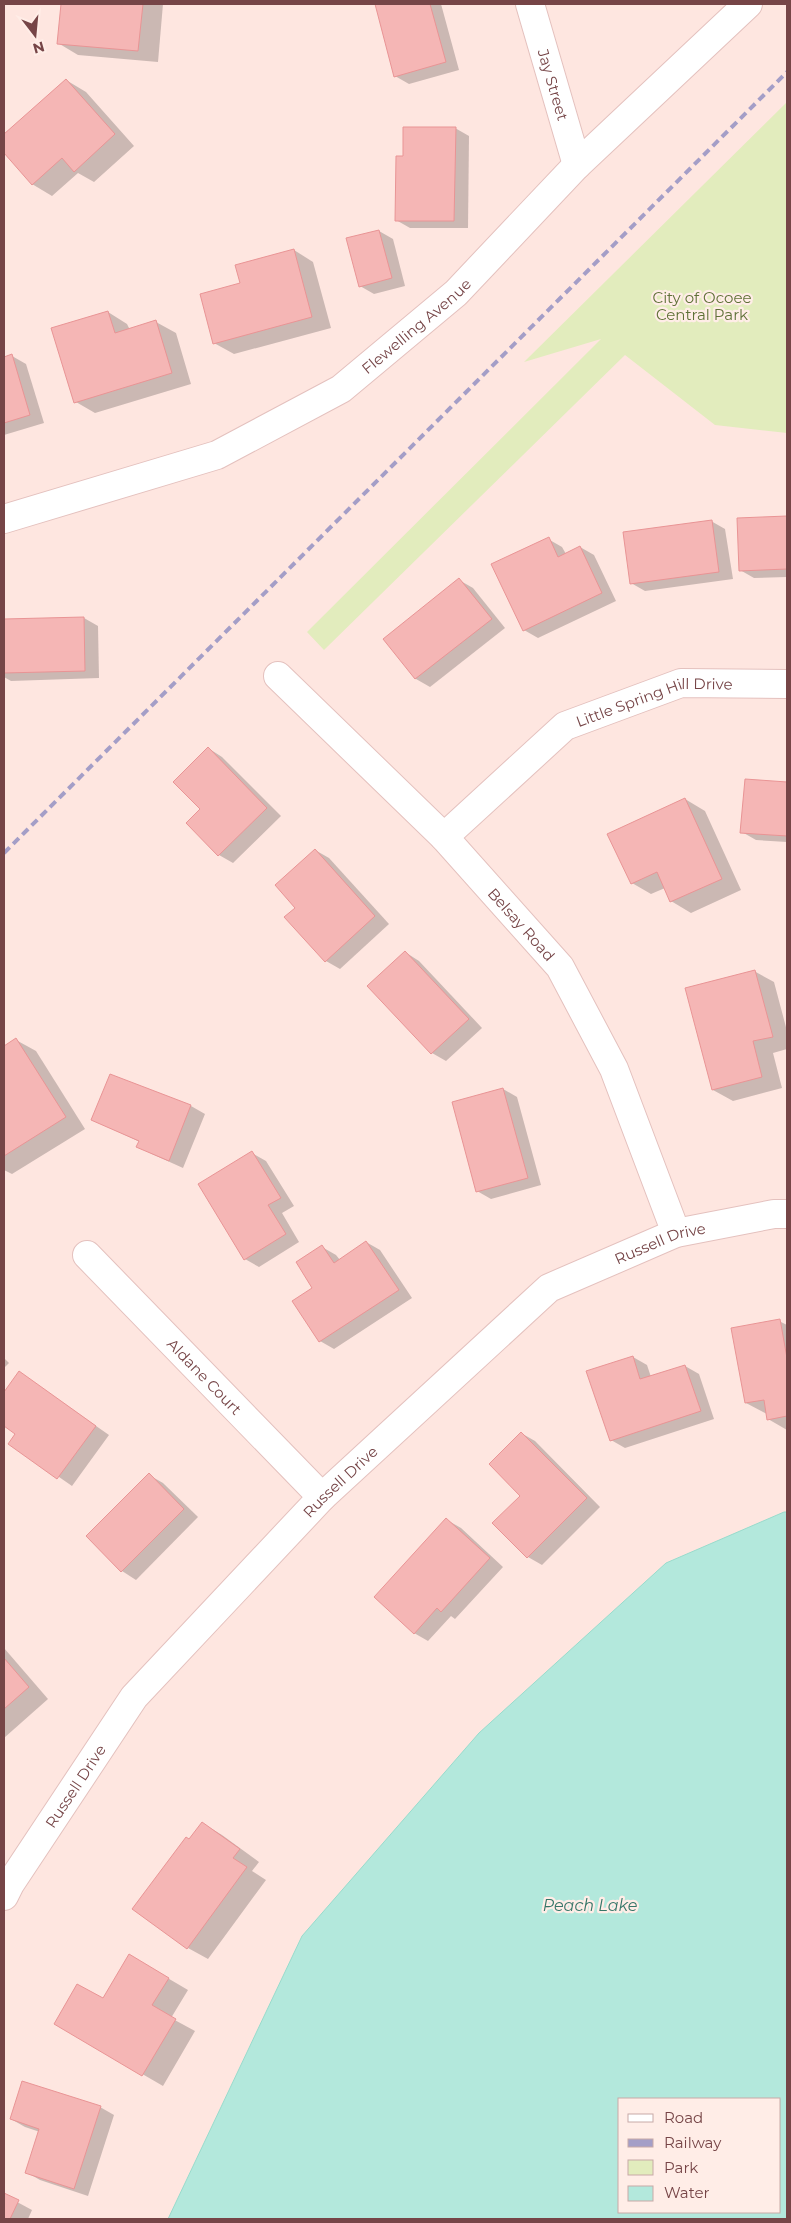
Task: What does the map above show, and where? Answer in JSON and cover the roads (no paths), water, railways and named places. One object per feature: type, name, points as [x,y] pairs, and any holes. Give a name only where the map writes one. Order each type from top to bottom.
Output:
[{"type":"street","name":"Jay Street","points":[[530,4],[577,165]]},
{"type":"street","name":"Flewelling Avenue","points":[[4,519],[217,455],[341,390],[456,293],[577,165],[748,4]]},
{"type":"street","name":"Belsay Road","points":[[278,676],[444,837],[560,967],[614,1069],[676,1233]]},
{"type":"street","name":"Little Spring Hill Drive","points":[[444,837],[565,726],[681,683],[787,684]]},
{"type":"street","name":"Russell Drive","points":[[6,1887],[134,1697],[322,1497],[549,1288],[676,1233],[774,1214],[787,1214]]},
{"type":"street","name":"Aldane Court","points":[[87,1255],[322,1497]]},
{"type":"water","name":"Peach Lake","points":[[787,1512],[787,2219],[168,2219],[302,1936],[479,1733],[666,1563]]},
{"type":"railway","points":[[4,853],[787,72]]},
{"type":"park label","name":"City of Ocoee Central Park","points":[[702,306]]}]
